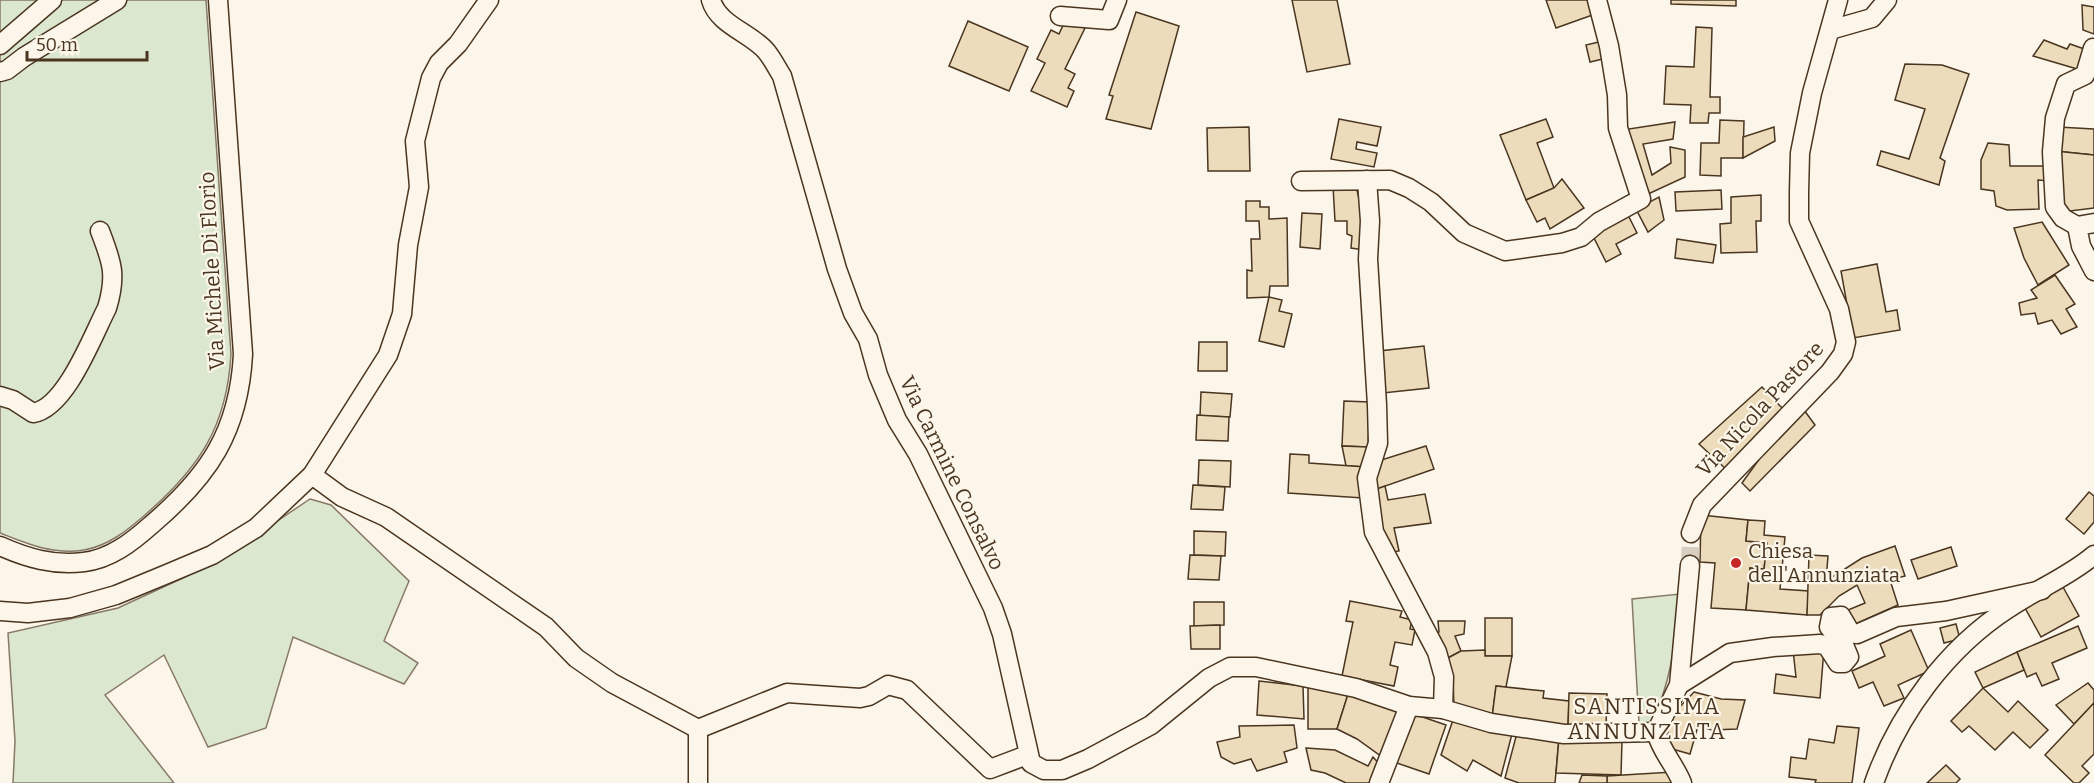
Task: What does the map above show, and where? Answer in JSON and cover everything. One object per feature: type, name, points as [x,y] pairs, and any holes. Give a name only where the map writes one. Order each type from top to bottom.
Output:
[{"type":"street","points":[[0,45],[52,0]]},
{"type":"street","points":[[0,72],[7,70],[24,57],[117,0]]},
{"type":"street","name":"Via Michele Di Florio","points":[[0,546],[45,562],[64,563],[86,562],[116,552],[150,526],[197,481],[228,431],[241,388],[243,354],[218,0]]},
{"type":"street","points":[[0,611],[28,613],[70,608],[116,595],[194,563],[256,528],[312,475],[388,355],[402,314],[408,245],[419,187],[415,141],[431,78],[439,63],[458,44],[489,0]]},
{"type":"street","name":"Via Carmine Consalvo","points":[[711,0],[712,7],[738,32],[765,50],[782,76],[837,269],[853,313],[868,339],[878,375],[897,420],[918,453],[993,608],[1002,634],[1027,755]]},
{"type":"street","points":[[1060,16],[1109,20],[1117,0]]},
{"type":"street","points":[[1300,182],[1390,180],[1431,201],[1464,233],[1504,251],[1562,243],[1581,237],[1599,222],[1641,199],[1618,128],[1617,95],[1610,46],[1597,0]]},
{"type":"street","name":"Via Nicola Pastore","points":[[1691,533],[1702,505],[1830,372],[1843,354],[1846,342],[1839,309],[1799,221],[1800,153],[1812,93],[1838,0]]},
{"type":"street","points":[[1830,30],[1872,18],[1887,0]]},
{"type":"street","points":[[2092,48],[2085,75],[2066,84],[2055,118],[2052,152],[2055,207],[2063,218],[2085,225],[2081,246],[2094,271]]},
{"type":"street","points":[[1367,180],[1370,221],[1368,259],[1378,443],[1367,478],[1374,532],[1437,652],[1444,677],[1443,709]]},
{"type":"street","points":[[0,396],[13,400],[33,413],[49,407],[62,392],[107,308],[111,295],[115,275],[100,231]]},
{"type":"street","points":[[312,475],[342,497],[386,517],[546,627],[576,658],[612,682],[698,729]]},
{"type":"street","points":[[1874,783],[1881,763],[1905,715],[1929,684],[1981,628],[2010,607],[2078,568],[2094,555]]},
{"type":"street","points":[[1682,783],[1676,769],[1660,747],[1656,732],[1679,685],[1690,565]]},
{"type":"street","points":[[1679,685],[1730,653],[1773,647],[1820,644],[1827,646],[1838,663],[1844,663],[1849,657],[1847,650],[1829,627],[1828,621],[1836,616],[1841,616],[1851,633],[1857,634],[1896,617],[1946,611],[2042,590]]},
{"type":"street","points":[[698,729],[787,693],[860,698],[869,696],[888,685],[907,690],[990,769],[1027,755],[1031,763],[1044,770],[1062,770],[1088,759],[1151,725],[1209,678],[1230,667],[1256,667],[1356,688],[1409,706],[1443,709],[1491,723],[1564,734],[1656,732]]},
{"type":"street","points":[[1379,783],[1409,706]]},
{"type":"street","points":[[698,729],[698,783]]},
{"type":"green space","points":[[0,0],[206,0],[231,354],[224,403],[217,424],[196,462],[165,497],[125,531],[101,545],[84,550],[51,550],[0,533]]},
{"type":"green space","points":[[310,499],[331,505],[409,581],[384,641],[418,663],[404,684],[293,637],[266,728],[208,747],[164,655],[105,695],[174,783],[13,783],[15,741],[8,633],[118,608],[185,577],[237,548]]},
{"type":"green space","points":[[1680,594],[1674,645],[1664,692],[1651,724],[1639,723],[1632,599]]},
{"type":"building","points":[[1292,0],[1337,0],[1350,64],[1307,72]]},
{"type":"building","points":[[1546,0],[1594,0],[1598,13],[1556,28]]},
{"type":"building","points":[[1671,0],[1736,0],[1736,6],[1671,4]]},
{"type":"building","points":[[2082,5],[2094,7],[2094,34],[2083,30]]},
{"type":"building","points":[[1136,12],[1179,26],[1151,129],[1106,119],[1113,96],[1109,95]]},
{"type":"building","points":[[1066,19],[1085,28],[1065,69],[1075,74],[1068,88],[1074,91],[1067,107],[1031,91],[1045,63],[1037,59],[1051,30],[1059,34]]},
{"type":"building","points":[[968,21],[1028,47],[1009,91],[949,66]]},
{"type":"building","points":[[1696,27],[1712,28],[1710,97],[1720,97],[1720,113],[1709,113],[1708,123],[1690,123],[1691,105],[1664,104],[1666,66],[1694,67]]},
{"type":"building","points":[[2044,40],[2067,49],[2070,44],[2090,51],[2084,71],[2033,56]]},
{"type":"building","points":[[1603,41],[1607,58],[1590,62],[1586,45]]},
{"type":"building","points":[[1905,64],[1942,65],[1969,74],[1940,158],[1945,161],[1939,185],[1877,165],[1881,151],[1909,159],[1925,109],[1895,100]]},
{"type":"building","points":[[1339,119],[1381,127],[1377,146],[1357,142],[1356,149],[1377,153],[1374,167],[1331,159]]},
{"type":"building","points":[[1546,119],[1553,137],[1537,143],[1554,188],[1526,200],[1500,135]]},
{"type":"building","points":[[1720,120],[1744,121],[1743,158],[1721,158],[1721,176],[1700,175],[1701,143],[1719,143]]},
{"type":"building","points":[[1675,122],[1673,139],[1643,144],[1652,175],[1671,163],[1670,147],[1685,150],[1685,177],[1646,195],[1622,130]]},
{"type":"building","points":[[1249,127],[1250,171],[1208,171],[1207,128]]},
{"type":"building","points":[[1774,127],[1775,141],[1743,158],[1743,137]]},
{"type":"building","points":[[2058,127],[2094,129],[2094,155],[2055,151]]},
{"type":"building","points":[[1988,143],[2009,145],[2010,166],[2051,166],[2051,181],[2038,180],[2039,209],[2007,210],[1996,206],[1994,191],[1981,189],[1981,160]]},
{"type":"building","points":[[2055,151],[2094,155],[2094,208],[2062,212]]},
{"type":"building","points":[[1562,179],[1584,208],[1550,229],[1545,218],[1537,222],[1526,200],[1554,188]]},
{"type":"building","points":[[1333,186],[1356,186],[1365,224],[1364,250],[1351,248],[1352,236],[1347,234],[1347,221],[1335,221]]},
{"type":"building","points":[[1721,190],[1722,209],[1676,211],[1675,192]]},
{"type":"building","points":[[1761,195],[1761,221],[1756,221],[1757,252],[1721,253],[1720,224],[1731,223],[1731,197]]},
{"type":"building","points":[[1659,197],[1664,220],[1648,232],[1636,209]]},
{"type":"building","points":[[1246,201],[1260,201],[1260,207],[1269,207],[1269,219],[1287,218],[1288,286],[1270,286],[1269,297],[1247,298],[1247,270],[1252,271],[1251,239],[1260,239],[1259,221],[1246,221]]},
{"type":"building","points":[[1302,213],[1322,214],[1320,249],[1300,247]]},
{"type":"building","points":[[1627,213],[1637,233],[1616,244],[1621,254],[1606,262],[1591,232]]},
{"type":"building","points":[[2042,222],[2069,265],[2038,285],[2024,258],[2014,228]]},
{"type":"building","points":[[1677,239],[1716,245],[1713,263],[1675,258]]},
{"type":"building","points":[[1877,264],[1886,312],[1897,310],[1900,330],[1853,338],[1841,271]]},
{"type":"building","points":[[2055,275],[2075,304],[2066,309],[2077,327],[2061,334],[2052,320],[2038,324],[2035,313],[2021,315],[2019,303],[2037,298],[2031,290]]},
{"type":"building","points":[[1269,297],[1282,300],[1279,311],[1292,314],[1284,347],[1259,341]]},
{"type":"building","points":[[1199,342],[1227,342],[1227,371],[1198,371]]},
{"type":"building","points":[[1424,346],[1429,388],[1383,393],[1379,351]]},
{"type":"building","points":[[1762,387],[1784,410],[1728,471],[1699,444]]},
{"type":"building","points":[[1201,392],[1232,394],[1230,417],[1200,416]]},
{"type":"building","points":[[1344,401],[1370,402],[1368,447],[1342,446]]},
{"type":"building","points":[[1804,410],[1815,425],[1750,491],[1742,483],[1776,436]]},
{"type":"building","points":[[1197,415],[1229,417],[1228,441],[1196,440]]},
{"type":"building","points":[[1342,446],[1368,447],[1366,467],[1346,466]]},
{"type":"building","points":[[1426,446],[1434,469],[1374,490],[1378,461]]},
{"type":"building","points":[[1290,454],[1309,455],[1309,463],[1366,467],[1363,498],[1288,493]]},
{"type":"building","points":[[1199,460],[1231,461],[1230,487],[1198,485]]},
{"type":"building","points":[[1193,485],[1225,487],[1223,510],[1191,509]]},
{"type":"building","points":[[1385,486],[1388,500],[1425,494],[1431,523],[1394,528],[1399,551],[1387,553],[1374,490]]},
{"type":"building","points":[[2089,492],[2094,496],[2094,522],[2084,534],[2066,519]]},
{"type":"building","name":"Chiesa dell'Annunziata","points":[[1701,515],[1748,520],[1746,541],[1767,543],[1764,569],[1750,568],[1746,610],[1711,608],[1715,563],[1700,562]]},
{"type":"building","points":[[1748,520],[1765,521],[1764,535],[1785,537],[1780,589],[1809,591],[1807,615],[1746,610],[1750,568],[1764,569],[1767,543],[1746,541]]},
{"type":"building","points":[[1194,531],[1226,532],[1225,556],[1194,555]]},
{"type":"building","points":[[1895,546],[1905,576],[1890,580],[1898,605],[1851,626],[1843,612],[1865,603],[1857,585],[1839,596],[1820,615],[1807,615],[1809,555],[1828,556],[1826,581],[1862,558]]},
{"type":"building","points":[[1951,547],[1957,566],[1918,579],[1911,560]]},
{"type":"building","points":[[1190,555],[1221,556],[1219,580],[1188,579]]},
{"type":"building","points":[[2063,587],[2079,616],[2041,637],[2025,608]]},
{"type":"building","points":[[1350,601],[1402,611],[1400,617],[1412,620],[1410,629],[1415,630],[1412,645],[1395,642],[1390,665],[1398,667],[1394,686],[1342,676],[1353,622],[1346,621]]},
{"type":"building","points":[[1194,602],[1224,602],[1224,625],[1194,626]]},
{"type":"building","points":[[1485,618],[1512,618],[1512,656],[1485,656]]},
{"type":"building","points":[[1438,621],[1465,621],[1464,634],[1455,636],[1461,651],[1446,659],[1433,637],[1439,632]]},
{"type":"building","points":[[1956,624],[1960,639],[1944,643],[1940,628]]},
{"type":"building","points":[[1220,625],[1220,649],[1191,649],[1190,626]]},
{"type":"building","points":[[2078,626],[2087,648],[2052,663],[2059,679],[2042,686],[2036,673],[2027,677],[2017,652]]},
{"type":"building","points":[[1911,630],[1929,671],[1898,685],[1904,698],[1884,706],[1873,682],[1859,688],[1852,671],[1885,656],[1880,644]]},
{"type":"building","points":[[1824,649],[1820,698],[1774,693],[1776,674],[1796,677],[1793,650]]},
{"type":"building","points":[[1485,650],[1485,656],[1512,656],[1506,687],[1496,686],[1492,718],[1454,709],[1453,677],[1447,673],[1446,659],[1461,651]]},
{"type":"building","points":[[2017,652],[2024,670],[1983,688],[1975,672]]},
{"type":"building","points":[[1259,681],[1303,686],[1304,719],[1257,715]]},
{"type":"building","points":[[2088,683],[2094,690],[2094,703],[2074,724],[2056,705]]},
{"type":"building","points":[[1308,685],[1349,691],[1337,729],[1308,729]]},
{"type":"building","points":[[1496,686],[1544,691],[1543,698],[1569,701],[1568,727],[1492,718]]},
{"type":"building","points":[[1983,688],[2008,712],[2018,701],[2048,730],[2030,748],[2013,732],[1995,750],[1969,726],[1962,732],[1951,721]]},
{"type":"building","points":[[1349,691],[1402,713],[1385,759],[1357,739],[1337,729]]},
{"type":"building","points":[[1694,692],[1721,699],[1745,700],[1737,729],[1712,730],[1698,726],[1690,754],[1665,747],[1671,716]]},
{"type":"building","points":[[1569,693],[1607,694],[1606,728],[1568,727]]},
{"type":"building","points":[[2094,703],[2094,754],[2082,766],[2089,773],[2079,783],[2074,783],[2045,755]]},
{"type":"building","points":[[1411,713],[1446,725],[1429,774],[1394,762]]},
{"type":"building","points":[[1454,717],[1512,734],[1501,776],[1473,760],[1467,771],[1441,755]]},
{"type":"building","points":[[1294,725],[1297,748],[1284,752],[1287,762],[1257,771],[1251,759],[1234,764],[1221,757],[1217,742],[1240,737],[1239,726]]},
{"type":"building","points":[[1837,726],[1859,728],[1852,783],[1815,783],[1816,780],[1789,777],[1791,757],[1806,759],[1809,739],[1834,743]]},
{"type":"building","points":[[1517,733],[1559,738],[1555,783],[1519,783],[1505,778]]},
{"type":"building","points":[[1559,738],[1622,741],[1621,775],[1556,773]]},
{"type":"building","points":[[1306,748],[1335,750],[1368,766],[1373,757],[1382,767],[1375,783],[1346,783],[1325,773],[1311,770]]},
{"type":"building","points":[[1946,765],[1960,779],[1956,783],[1927,783]]},
{"type":"building","points":[[1673,772],[1676,783],[1607,783],[1607,776]]},
{"type":"building","points":[[1582,775],[1607,776],[1607,783],[1579,783]]},
{"type":"tunnel","points":[[1690,565],[1691,533]]},
{"type":"place","name":"Chiesa dell'Annunziata","points":[[1736,563]]},
{"type":"district","name":"SANTISSIMA ANNUNZIATA","points":[[1647,718]]}]
